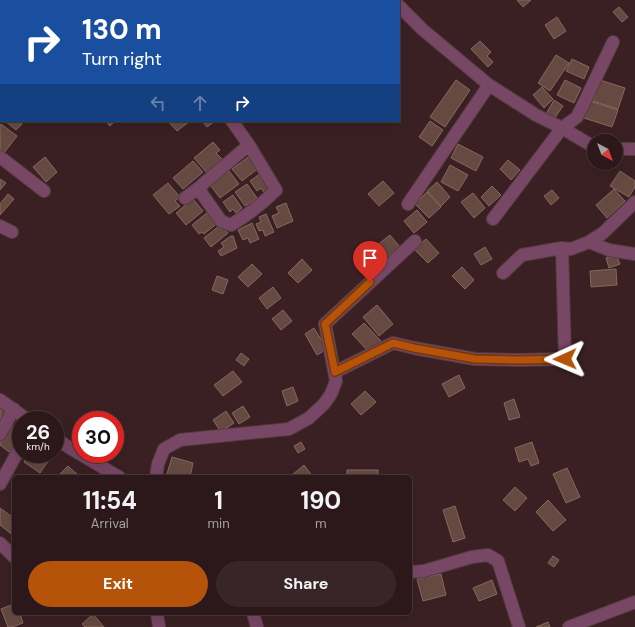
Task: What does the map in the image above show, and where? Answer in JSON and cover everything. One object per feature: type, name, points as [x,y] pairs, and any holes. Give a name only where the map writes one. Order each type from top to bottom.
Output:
[{"type":"street","points":[[400,7],[422,29],[489,85],[587,143]]},
{"type":"street","points":[[493,219],[562,128],[577,117],[613,42]]},
{"type":"street","points":[[408,204],[489,85]]},
{"type":"street","points":[[200,187],[200,191],[221,221],[231,225],[244,218],[263,203],[276,190],[249,145],[233,122]]},
{"type":"street","points":[[185,198],[249,145]]},
{"type":"street","points":[[623,149],[635,149]]},
{"type":"street","points":[[0,158],[44,191]]},
{"type":"street","points":[[503,273],[522,255],[562,248],[571,249],[589,242],[603,233],[635,202]]},
{"type":"street","points":[[0,226],[12,232]]},
{"type":"street","points":[[156,475],[158,464],[164,449],[180,440],[289,430],[309,418],[324,404],[331,394],[336,381],[325,324],[415,240]]},
{"type":"street","points":[[589,242],[609,250],[635,254]]},
{"type":"street","points":[[335,372],[393,343],[475,359],[565,359],[562,248]]},
{"type":"street","points":[[0,400],[17,411]]},
{"type":"street","points":[[0,434],[14,409]]},
{"type":"street","points":[[64,444],[116,475]]},
{"type":"street","points":[[0,484],[12,462]]},
{"type":"street","points":[[0,543],[12,555]]},
{"type":"street","points":[[412,572],[424,571],[472,557],[488,555],[498,561],[519,627]]},
{"type":"street","points":[[569,627],[635,602]]},
{"type":"street","points":[[157,615],[158,627]]},
{"type":"street","points":[[254,615],[257,627]]},
{"type":"building","points":[[517,0],[531,0],[523,7]]},
{"type":"building","points":[[619,7],[628,17],[622,22],[613,12]]},
{"type":"building","points":[[557,17],[566,31],[554,39],[545,25]]},
{"type":"building","points":[[480,41],[491,52],[487,56],[493,62],[488,67],[471,49]]},
{"type":"building","points":[[556,55],[569,63],[550,91],[538,83]]},
{"type":"building","points":[[572,59],[589,67],[584,79],[566,71]]},
{"type":"building","points":[[456,80],[470,90],[445,127],[430,117]]},
{"type":"building","points":[[565,80],[581,88],[574,103],[557,95]]},
{"type":"building","points":[[600,80],[625,88],[618,109],[593,101]]},
{"type":"building","points":[[542,87],[553,99],[544,108],[533,95]]},
{"type":"building","points":[[554,100],[563,106],[554,119],[546,114]]},
{"type":"building","points":[[590,101],[618,110],[612,127],[584,118]]},
{"type":"building","points":[[430,121],[443,130],[432,146],[419,137]]},
{"type":"building","points":[[6,122],[19,122],[22,124],[16,130]]},
{"type":"building","points":[[107,122],[114,122],[110,126]]},
{"type":"building","points":[[169,122],[189,122],[177,131]]},
{"type":"building","points":[[203,122],[214,122],[207,127]]},
{"type":"building","points":[[1,124],[17,136],[4,153],[0,150]]},
{"type":"building","points":[[213,142],[220,150],[216,153],[222,159],[207,173],[194,158]]},
{"type":"building","points":[[458,144],[483,157],[476,171],[451,158]]},
{"type":"building","points":[[251,155],[260,167],[242,181],[232,169]]},
{"type":"building","points":[[45,157],[57,172],[46,182],[33,167]]},
{"type":"building","points":[[508,160],[520,170],[511,180],[500,169]]},
{"type":"building","points":[[193,161],[203,172],[183,189],[173,178]]},
{"type":"building","points":[[450,165],[468,175],[458,191],[441,182]]},
{"type":"building","points":[[229,171],[239,184],[220,198],[210,185]]},
{"type":"building","points":[[620,171],[635,181],[635,187],[629,197],[610,186]]},
{"type":"building","points":[[261,173],[270,187],[265,194],[261,188],[257,191],[250,181]]},
{"type":"building","points":[[0,179],[6,183],[0,190]]},
{"type":"building","points":[[383,181],[394,193],[379,206],[368,194]]},
{"type":"building","points":[[437,182],[450,197],[441,206],[427,191]]},
{"type":"building","points":[[168,183],[180,197],[175,201],[180,206],[169,214],[153,195]]},
{"type":"building","points":[[247,184],[257,198],[245,206],[235,192]]},
{"type":"building","points":[[492,186],[501,195],[489,206],[481,197]]},
{"type":"building","points":[[614,189],[625,201],[607,218],[596,205]]},
{"type":"building","points":[[552,190],[559,198],[551,205],[544,196]]},
{"type":"building","points":[[427,192],[441,207],[429,218],[415,204]]},
{"type":"building","points":[[473,193],[485,208],[474,218],[461,202]]},
{"type":"building","points":[[8,194],[14,199],[0,215],[0,204]]},
{"type":"building","points":[[233,195],[242,208],[236,213],[233,209],[230,212],[223,202]]},
{"type":"building","points":[[193,199],[203,211],[186,225],[176,213]]},
{"type":"building","points":[[286,203],[293,221],[277,228],[272,216],[279,213],[276,207]]},
{"type":"building","points":[[417,210],[427,222],[414,233],[404,221]]},
{"type":"building","points":[[208,212],[219,222],[204,234],[202,232],[199,234],[192,225]]},
{"type":"building","points":[[266,214],[274,232],[265,236],[263,230],[259,231],[256,224],[261,222],[259,217]]},
{"type":"building","points":[[252,223],[259,239],[250,243],[248,238],[243,240],[238,230]]},
{"type":"building","points":[[219,226],[221,229],[223,227],[228,233],[211,247],[204,238]]},
{"type":"building","points":[[390,235],[400,247],[382,261],[372,249]]},
{"type":"building","points":[[233,236],[237,248],[221,256],[218,251],[224,247],[221,243]]},
{"type":"building","points":[[426,239],[439,253],[428,263],[414,249]]},
{"type":"building","points":[[485,247],[492,259],[481,265],[474,254]]},
{"type":"building","points":[[616,254],[620,264],[609,268],[606,258]]},
{"type":"building","points":[[302,259],[312,270],[298,283],[288,273]]},
{"type":"building","points":[[252,264],[262,274],[248,287],[238,277]]},
{"type":"building","points":[[462,267],[474,280],[465,289],[452,276]]},
{"type":"building","points":[[616,269],[617,285],[591,287],[590,271]]},
{"type":"building","points":[[217,276],[228,280],[223,294],[212,290]]},
{"type":"building","points":[[273,287],[281,298],[267,309],[259,298]]},
{"type":"building","points":[[377,305],[393,324],[379,336],[363,317]]},
{"type":"building","points":[[283,310],[292,321],[281,330],[272,319]]},
{"type":"building","points":[[364,323],[381,341],[369,352],[352,334]]},
{"type":"building","points":[[314,328],[327,349],[317,355],[305,334]]},
{"type":"building","points":[[241,353],[249,359],[244,366],[236,360]]},
{"type":"building","points":[[233,371],[242,382],[223,396],[214,385]]},
{"type":"building","points":[[459,375],[465,388],[449,397],[442,384]]},
{"type":"building","points":[[293,387],[298,401],[287,406],[282,391]]},
{"type":"building","points":[[365,391],[376,402],[361,415],[351,404]]},
{"type":"building","points":[[514,399],[520,417],[509,420],[504,403]]},
{"type":"building","points":[[0,406],[8,415],[0,422]]},
{"type":"building","points":[[243,406],[250,417],[239,424],[232,413]]},
{"type":"building","points":[[226,411],[234,423],[221,432],[213,420]]},
{"type":"building","points":[[12,426],[12,448],[9,452],[0,445],[0,441]]},
{"type":"building","points":[[301,442],[305,449],[298,453],[294,446]]},
{"type":"building","points":[[532,442],[539,463],[531,466],[528,459],[519,462],[515,448]]},
{"type":"building","points":[[172,457],[193,463],[190,475],[167,475]]},
{"type":"building","points":[[25,463],[47,463],[40,473]]},
{"type":"building","points":[[304,465],[312,475],[292,475]]},
{"type":"building","points":[[68,466],[78,475],[59,475]]},
{"type":"building","points":[[567,468],[580,497],[566,503],[553,474]]},
{"type":"building","points":[[347,470],[378,470],[378,475],[347,475]]},
{"type":"building","points":[[515,487],[527,498],[515,511],[503,500]]},
{"type":"building","points":[[548,500],[566,520],[553,531],[536,512]]},
{"type":"building","points":[[455,506],[465,538],[453,542],[443,510]]},
{"type":"building","points":[[0,508],[11,516],[12,515],[12,534],[0,525]]},
{"type":"building","points":[[553,556],[559,560],[554,567],[548,563]]},
{"type":"building","points":[[441,574],[446,595],[423,601],[417,579]]},
{"type":"building","points":[[492,580],[497,594],[479,601],[473,588]]},
{"type":"building","points":[[12,605],[12,615],[20,615],[23,623],[8,627],[1,609]]},
{"type":"building","points":[[94,615],[104,627],[85,627],[82,624]]},
{"type":"building","points":[[548,622],[550,627],[536,627]]},
{"type":"route","points":[[370,282],[325,324],[335,372],[393,343],[475,359],[565,359]]}]
